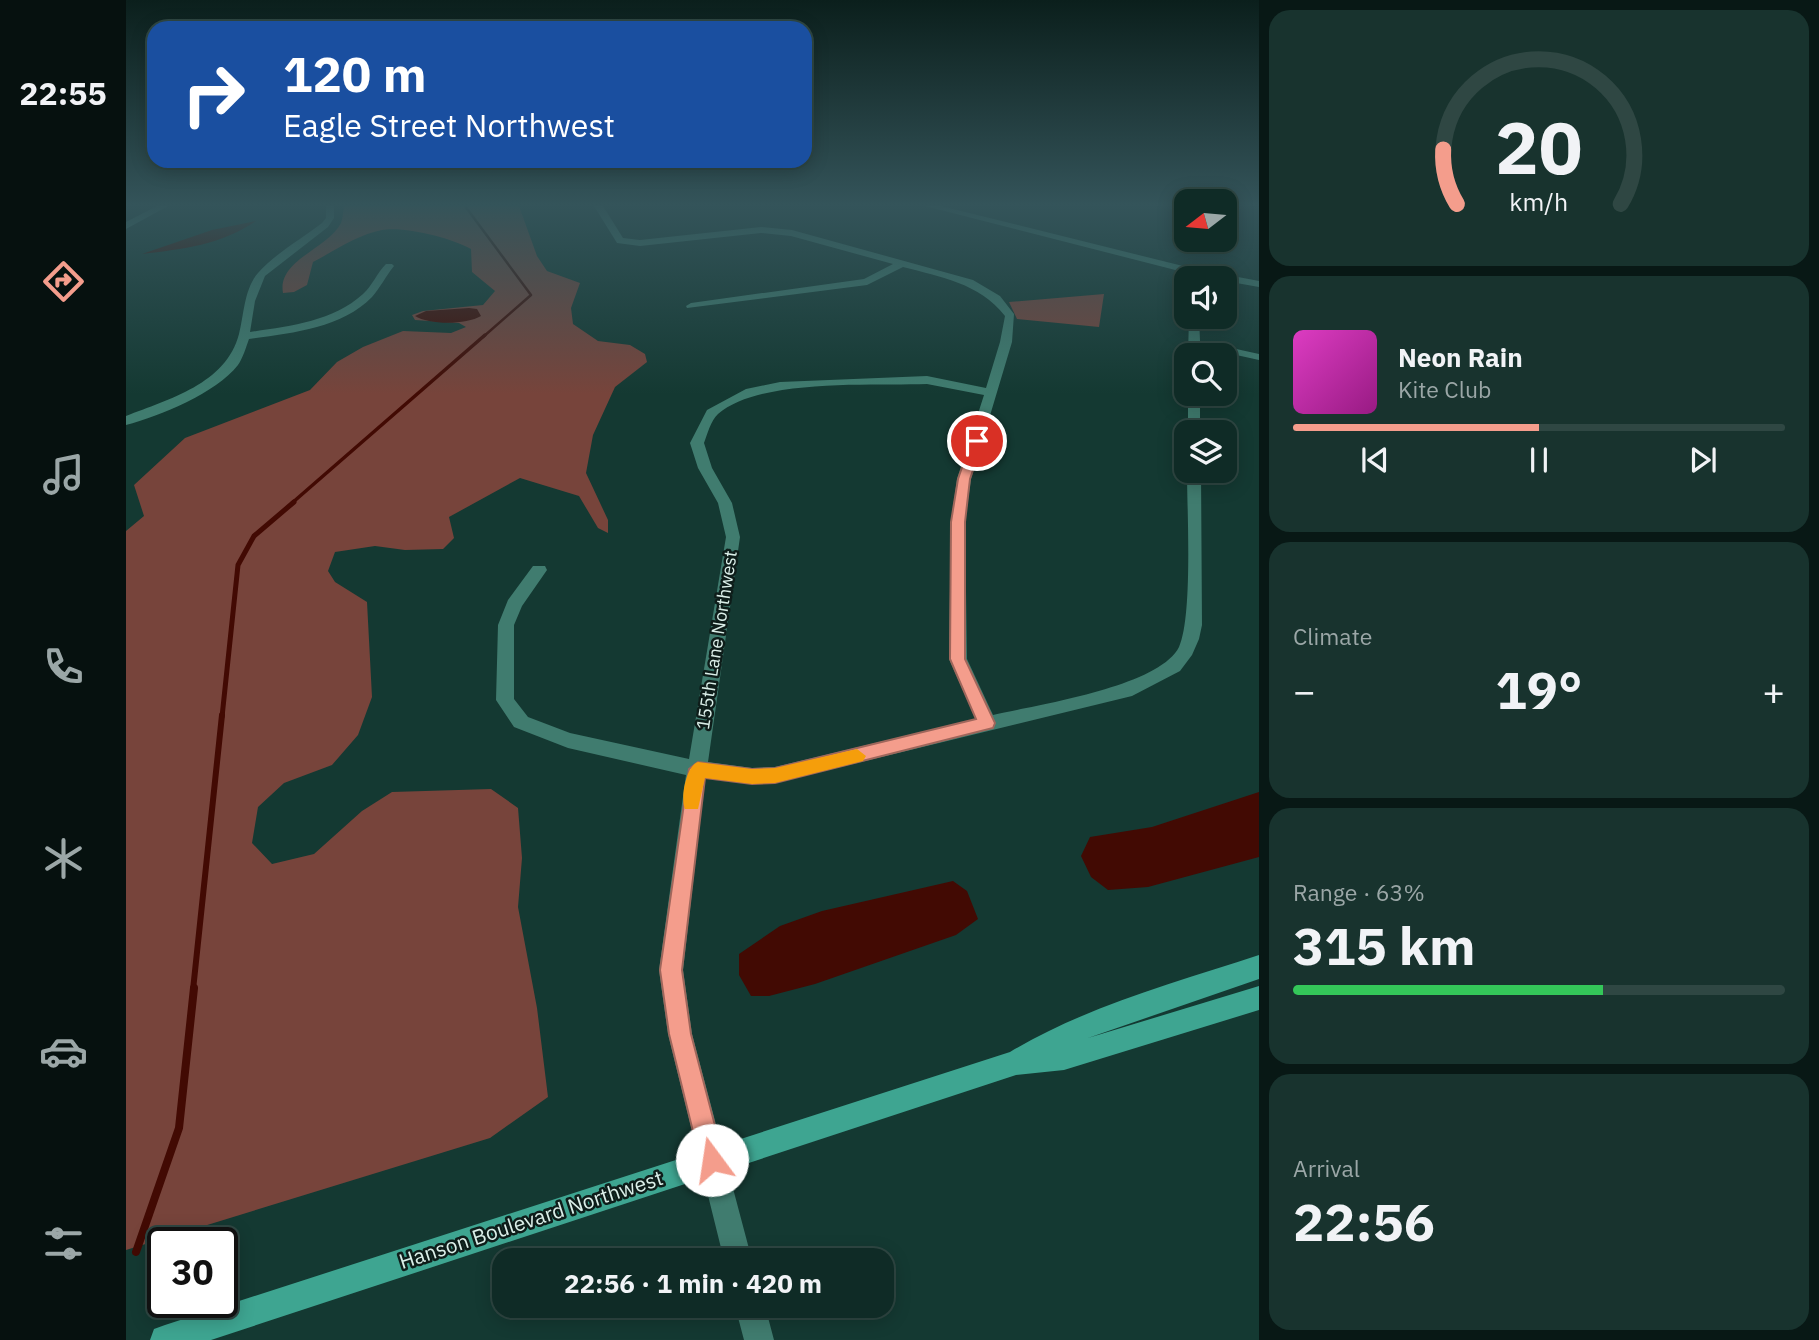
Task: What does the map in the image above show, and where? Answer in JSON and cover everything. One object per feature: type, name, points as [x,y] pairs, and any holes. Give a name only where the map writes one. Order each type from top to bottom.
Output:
[{"type":"main road","name":"Hanson Boulevard Northwest","points":[[1016,1063],[1053,1040],[1088,1025],[1259,967]]},
{"type":"main road","name":"Hanson Boulevard Northwest","points":[[166,1340],[1016,1063],[1064,1058],[1259,998]]},
{"type":"street","points":[[126,421],[188,396],[215,379],[234,362],[243,336],[250,301],[261,275],[269,269]]},
{"type":"street","points":[[243,336],[310,324],[350,309],[368,295],[386,269]]},
{"type":"street","points":[[691,306],[867,282],[892,269]]},
{"type":"street","points":[[922,269],[969,282],[996,298],[1010,316],[1006,342],[964,479],[958,522],[958,659],[987,723]]},
{"type":"street","points":[[1237,281],[1259,284]]},
{"type":"street","points":[[1237,355],[1259,358]]},
{"type":"street","name":"155th Lane Northwest","points":[[735,1248],[680,1034],[671,970],[733,537],[725,503],[705,468],[697,443],[711,413],[750,392],[780,386],[927,380],[990,393]]},
{"type":"street","points":[[539,570],[514,604],[506,625],[505,700],[521,722],[568,740],[698,769],[752,776],[775,775],[1132,689],[1176,668],[1191,645],[1194,625],[1194,483]]},
{"type":"street","points":[[753,1318],[759,1340]]},
{"type":"shaded area","points":[[291,269],[311,269],[307,285],[294,292],[283,293],[283,282]]},
{"type":"shaded area","points":[[472,269],[545,269],[580,283],[571,308],[573,324],[598,341],[630,345],[645,354],[647,362],[615,387],[593,435],[586,473],[608,520],[608,533],[598,528],[579,496],[520,478],[449,517],[454,538],[443,549],[405,550],[375,546],[335,552],[328,571],[335,582],[367,602],[372,697],[358,735],[332,765],[284,783],[258,807],[252,843],[272,864],[314,854],[362,811],[392,792],[491,789],[518,808],[522,858],[518,907],[537,1008],[548,1097],[490,1138],[201,1227],[147,1227],[147,1244],[126,1250],[126,531],[144,516],[134,485],[185,438],[310,390],[337,362],[363,347],[403,331],[451,333],[466,327],[459,323],[415,320],[412,315],[423,311],[483,305],[495,291],[472,272]]},
{"type":"shaded area","points":[[1104,294],[1099,327],[1017,319],[1009,302]]},
{"type":"shaded area","points":[[477,309],[481,316],[448,323],[415,316],[426,311]]},
{"type":"shaded area","points":[[1259,792],[1259,857],[1148,887],[1108,890],[1091,877],[1081,856],[1090,837],[1152,827]]},
{"type":"shaded area","points":[[953,881],[967,891],[978,919],[956,935],[815,984],[769,996],[751,996],[739,975],[739,954],[780,926],[822,911]]},
{"type":"waterway","points":[[483,337],[531,295],[511,269]]},
{"type":"waterway","points":[[292,503],[485,335]]},
{"type":"waterway","points":[[222,717],[238,565],[254,536],[294,502]]},
{"type":"waterway","points":[[193,990],[222,715]]},
{"type":"waterway","points":[[136,1252],[179,1128],[194,988]]},
{"type":"slow traffic","points":[[692,804],[698,769],[752,776],[775,775],[857,756]]},
{"type":"route","points":[[712,1160],[680,1034],[671,970],[698,769],[752,776],[775,775],[987,723],[972,697],[958,659],[958,522],[964,479],[977,441]]}]
